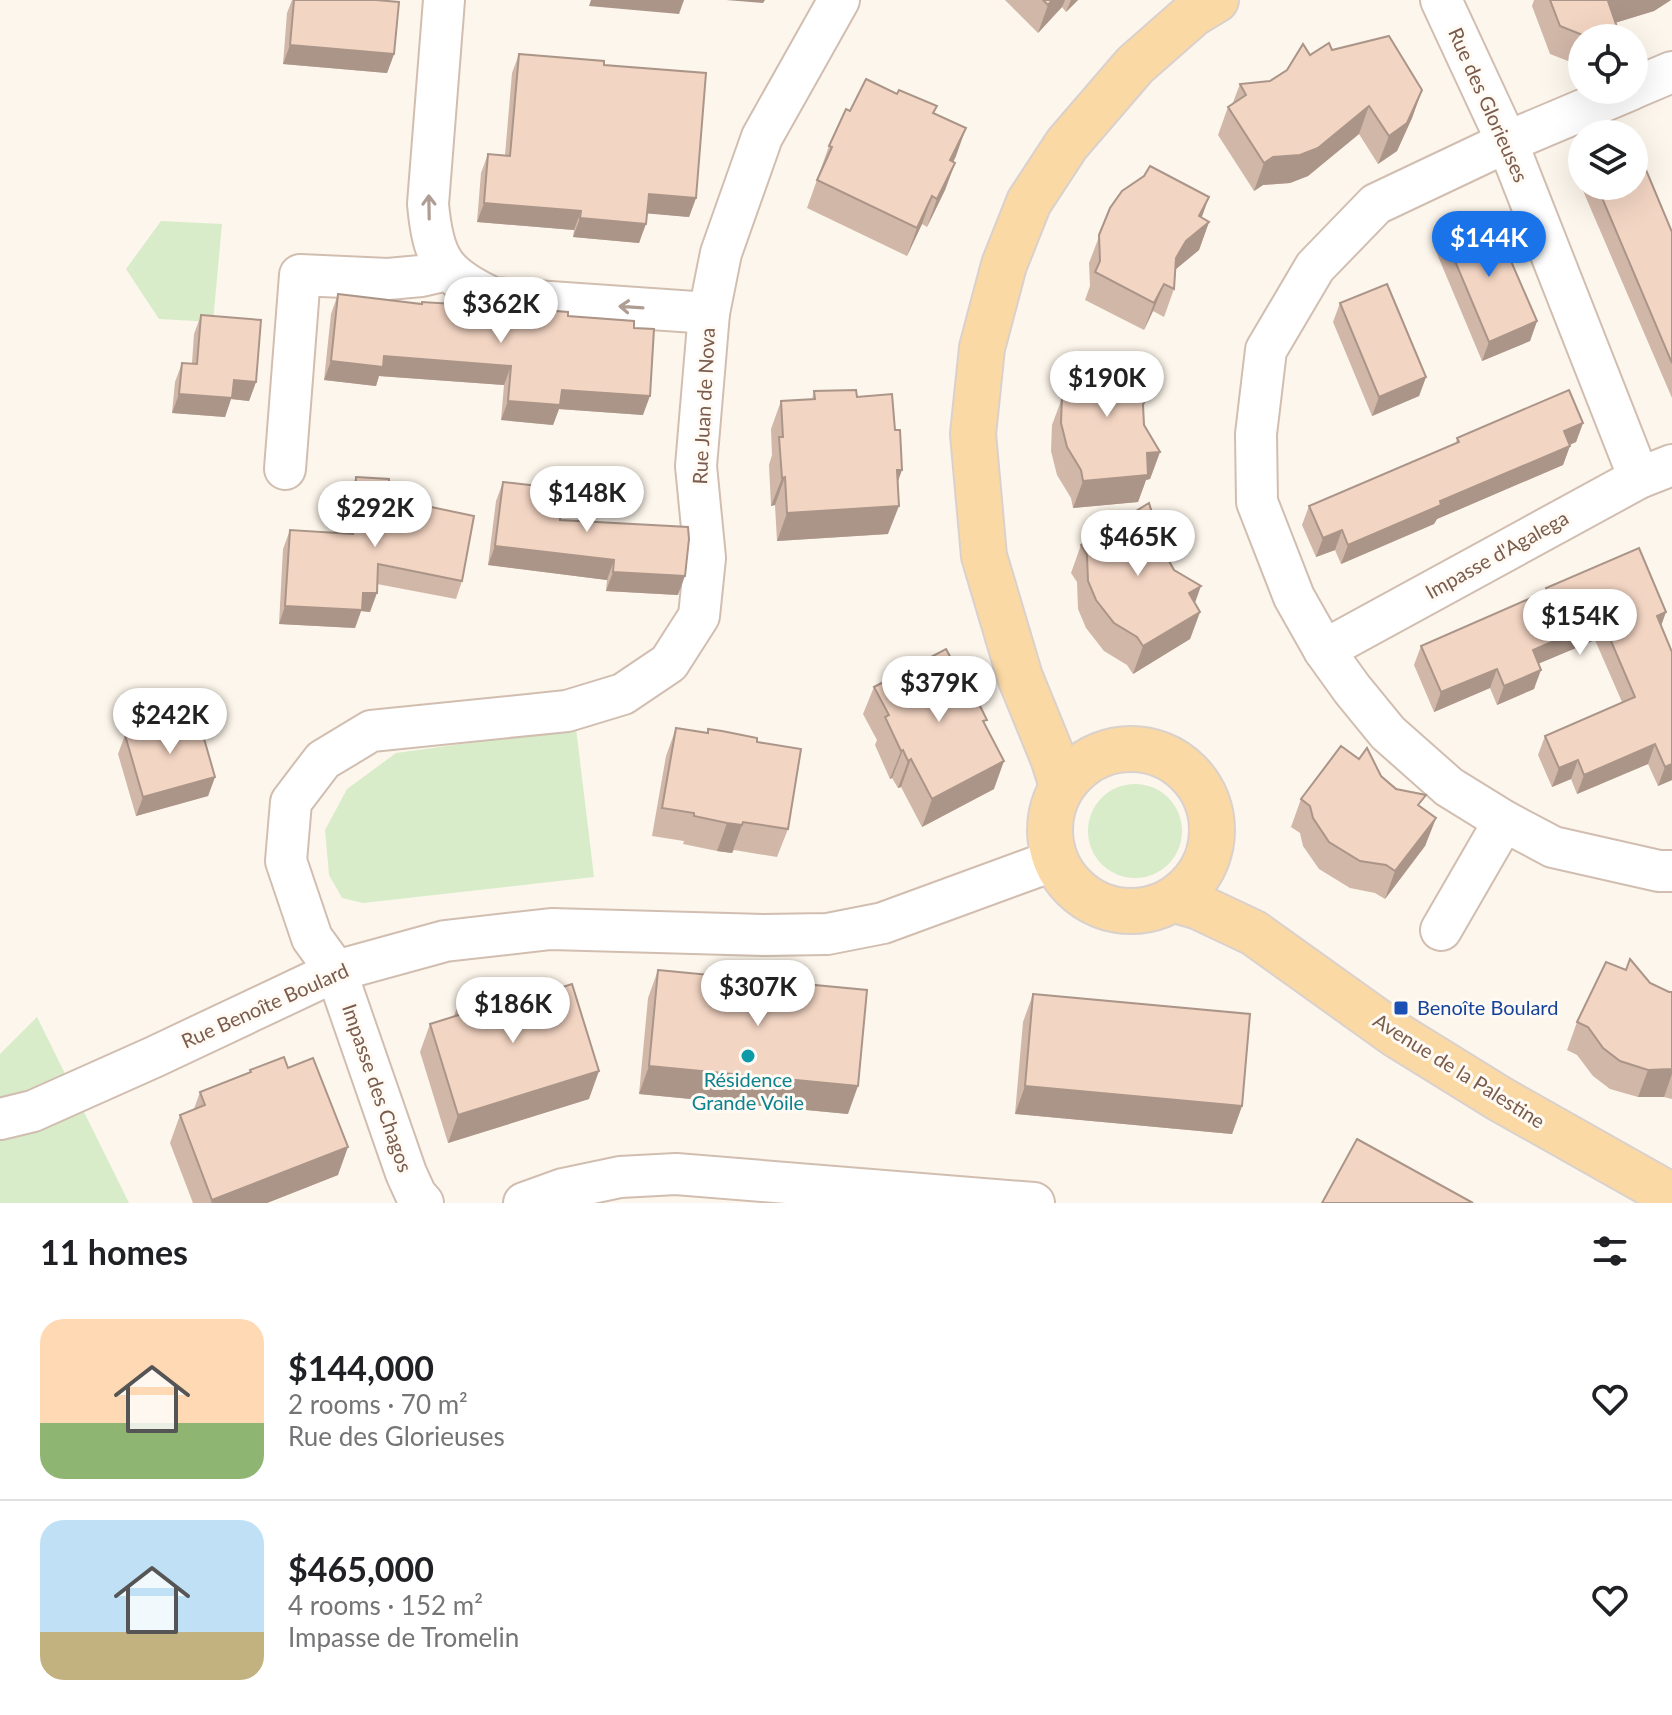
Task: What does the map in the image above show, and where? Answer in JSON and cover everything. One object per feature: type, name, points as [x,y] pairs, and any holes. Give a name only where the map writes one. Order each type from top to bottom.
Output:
[{"type":"main road","points":[[1062,786],[1020,677],[984,556],[973,434],[982,348],[1004,265],[1029,202],[1067,144],[1135,65],[1193,14],[1216,0]]},
{"type":"main road","points":[[1020,677],[1056,719],[1100,755]]},
{"type":"main road","points":[[1125,749],[1150,751],[1173,760],[1192,776],[1206,798],[1213,821],[1211,847],[1205,867],[1195,882],[1175,900],[1152,910],[1129,912],[1105,908],[1085,897],[1067,881],[1055,860],[1050,832],[1054,804],[1062,786],[1082,765],[1100,755],[1125,749]]},
{"type":"main road","name":"Avenue de la Palestine","points":[[1205,867],[1218,892],[1254,933]]},
{"type":"main road","name":"Avenue de la Palestine","points":[[1175,900],[1199,907],[1254,933],[1395,1034],[1500,1099],[1672,1196]]},
{"type":"street","points":[[444,0],[428,204],[431,235],[447,270],[468,287],[493,298],[709,313]]},
{"type":"street","name":"Rue Juan de Nova","points":[[336,971],[312,938],[286,861],[291,802],[323,760],[371,731],[567,711],[623,694],[669,663],[699,616],[705,558],[696,466],[709,313],[721,253],[762,137],[839,0]]},
{"type":"street","name":"Rue des Glorieuses","points":[[1441,0],[1656,472]]},
{"type":"street","points":[[1648,82],[1672,72]]},
{"type":"street","points":[[1597,104],[1376,204],[1315,267],[1266,350],[1256,434],[1257,502],[1294,597],[1324,650],[1388,733],[1449,787],[1553,847],[1659,871],[1672,871]]},
{"type":"street","points":[[285,469],[300,275],[388,279],[447,270]]},
{"type":"street","name":"Impasse d'Agalega","points":[[1324,650],[1656,472]]},
{"type":"street","points":[[1441,930],[1504,821]]},
{"type":"street","name":"Rue Benoîte Boulard","points":[[0,1119],[33,1111],[336,971],[445,941],[551,929],[827,934],[883,923],[1055,860]]},
{"type":"street","name":"Impasse des Chagos","points":[[336,971],[406,1173],[423,1203]]},
{"type":"street","points":[[524,1203],[563,1189],[620,1177],[676,1174],[1034,1203]]},
{"type":"green space","points":[[161,221],[222,224],[213,322],[159,319],[126,269]]},
{"type":"green space","points":[[576,728],[594,877],[363,903],[342,898],[329,875],[325,830],[347,789],[396,753]]},
{"type":"green space","points":[[1135,784],[1153,788],[1168,798],[1178,813],[1182,831],[1178,849],[1168,864],[1153,874],[1135,878],[1117,874],[1102,864],[1092,849],[1088,831],[1092,813],[1102,798],[1117,788]]},
{"type":"green space","points":[[37,1017],[129,1203],[0,1203],[0,1054]]},
{"type":"building","points":[[294,0],[399,2],[394,54],[290,45]]},
{"type":"building","points":[[1550,0],[1610,0],[1616,24],[1568,24],[1568,29],[1560,26]]},
{"type":"building","points":[[1389,36],[1422,90],[1407,123],[1389,136],[1369,106],[1318,148],[1300,155],[1273,157],[1264,163],[1228,107],[1246,95],[1240,84],[1270,81],[1287,70],[1303,44],[1310,55],[1329,43],[1332,50]]},
{"type":"building","points":[[519,54],[706,73],[696,198],[649,194],[646,224],[580,218],[581,211],[484,203],[488,154],[510,156]]},
{"type":"building","points":[[866,79],[897,94],[899,90],[937,106],[933,113],[966,128],[950,160],[955,163],[937,199],[932,196],[917,228],[817,180],[846,109],[850,111]]},
{"type":"building","points":[[1150,166],[1209,197],[1199,216],[1209,222],[1186,241],[1176,258],[1174,289],[1164,284],[1154,303],[1095,272],[1100,261],[1099,235],[1110,208],[1122,191],[1144,176]]},
{"type":"building","points":[[1648,175],[1672,232],[1672,363],[1603,200],[1648,200]]},
{"type":"building","points":[[1474,216],[1482,235],[1497,229],[1537,321],[1489,342],[1442,230]]},
{"type":"building","points":[[1387,284],[1426,377],[1379,397],[1340,303]]},
{"type":"building","points":[[338,294],[422,304],[568,312],[568,316],[634,321],[634,328],[654,329],[650,396],[562,390],[560,405],[508,401],[511,366],[384,356],[383,367],[331,361]]},
{"type":"building","points":[[201,315],[261,320],[256,382],[234,380],[232,398],[179,394],[182,363],[197,364]]},
{"type":"building","points":[[1138,356],[1141,378],[1154,377],[1143,405],[1144,425],[1160,452],[1147,453],[1148,475],[1083,481],[1081,470],[1067,447],[1061,423],[1062,397],[1073,373],[1072,362]]},
{"type":"building","points":[[856,390],[857,397],[892,394],[895,430],[900,430],[902,470],[897,470],[899,506],[787,513],[779,437],[783,437],[781,401],[815,399],[814,391]]},
{"type":"building","points":[[1569,390],[1583,423],[1564,431],[1570,446],[1440,501],[1441,505],[1348,545],[1342,530],[1323,538],[1309,506],[1459,442],[1457,438]]},
{"type":"building","points":[[356,477],[389,479],[388,498],[474,516],[462,581],[378,564],[377,593],[363,593],[362,610],[285,606],[290,530],[353,534]]},
{"type":"building","points":[[503,482],[564,489],[560,520],[688,527],[685,576],[613,572],[614,560],[495,546]]},
{"type":"building","points":[[1149,503],[1164,552],[1174,570],[1201,586],[1189,593],[1200,612],[1143,646],[1137,637],[1114,623],[1096,600],[1088,581],[1087,555],[1081,545]]},
{"type":"building","points":[[1639,548],[1666,612],[1657,616],[1672,652],[1672,764],[1665,767],[1655,744],[1584,775],[1578,760],[1559,768],[1545,736],[1635,697],[1602,620],[1533,650],[1541,670],[1504,686],[1497,669],[1441,692],[1421,646]]},
{"type":"building","points":[[946,649],[961,677],[964,675],[1004,761],[932,799],[911,759],[908,761],[901,751],[885,717],[889,715],[874,687]]},
{"type":"building","points":[[197,714],[215,777],[143,797],[125,735]]},
{"type":"building","points":[[676,728],[708,733],[708,729],[722,731],[757,738],[757,742],[801,749],[788,829],[743,822],[742,825],[727,823],[662,808]]},
{"type":"building","points":[[1341,746],[1359,759],[1367,748],[1381,776],[1396,789],[1426,795],[1418,805],[1436,818],[1395,871],[1386,865],[1360,861],[1329,842],[1313,818],[1310,806],[1301,799]]},
{"type":"building","points":[[1630,959],[1650,983],[1672,992],[1672,1069],[1648,1070],[1620,1061],[1603,1048],[1588,1027],[1577,1022],[1606,962],[1626,970]]},
{"type":"building","name":"Résidence Grande Voile","points":[[658,970],[867,990],[858,1086],[649,1066]]},
{"type":"building","points":[[545,978],[550,991],[572,984],[599,1071],[458,1115],[430,1024],[462,1014],[459,1003]]},
{"type":"building","points":[[1033,994],[1250,1014],[1242,1106],[1025,1086]]},
{"type":"building","points":[[284,1057],[288,1068],[313,1058],[348,1147],[212,1200],[180,1115],[205,1105],[200,1092]]},
{"type":"building","points":[[1357,1139],[1473,1203],[1322,1203]]},
{"type":"place","name":"Benoîte Boulard","points":[[1401,1008]]},
{"type":"place","name":"Résidence Grande Voile","points":[[748,1056]]}]
